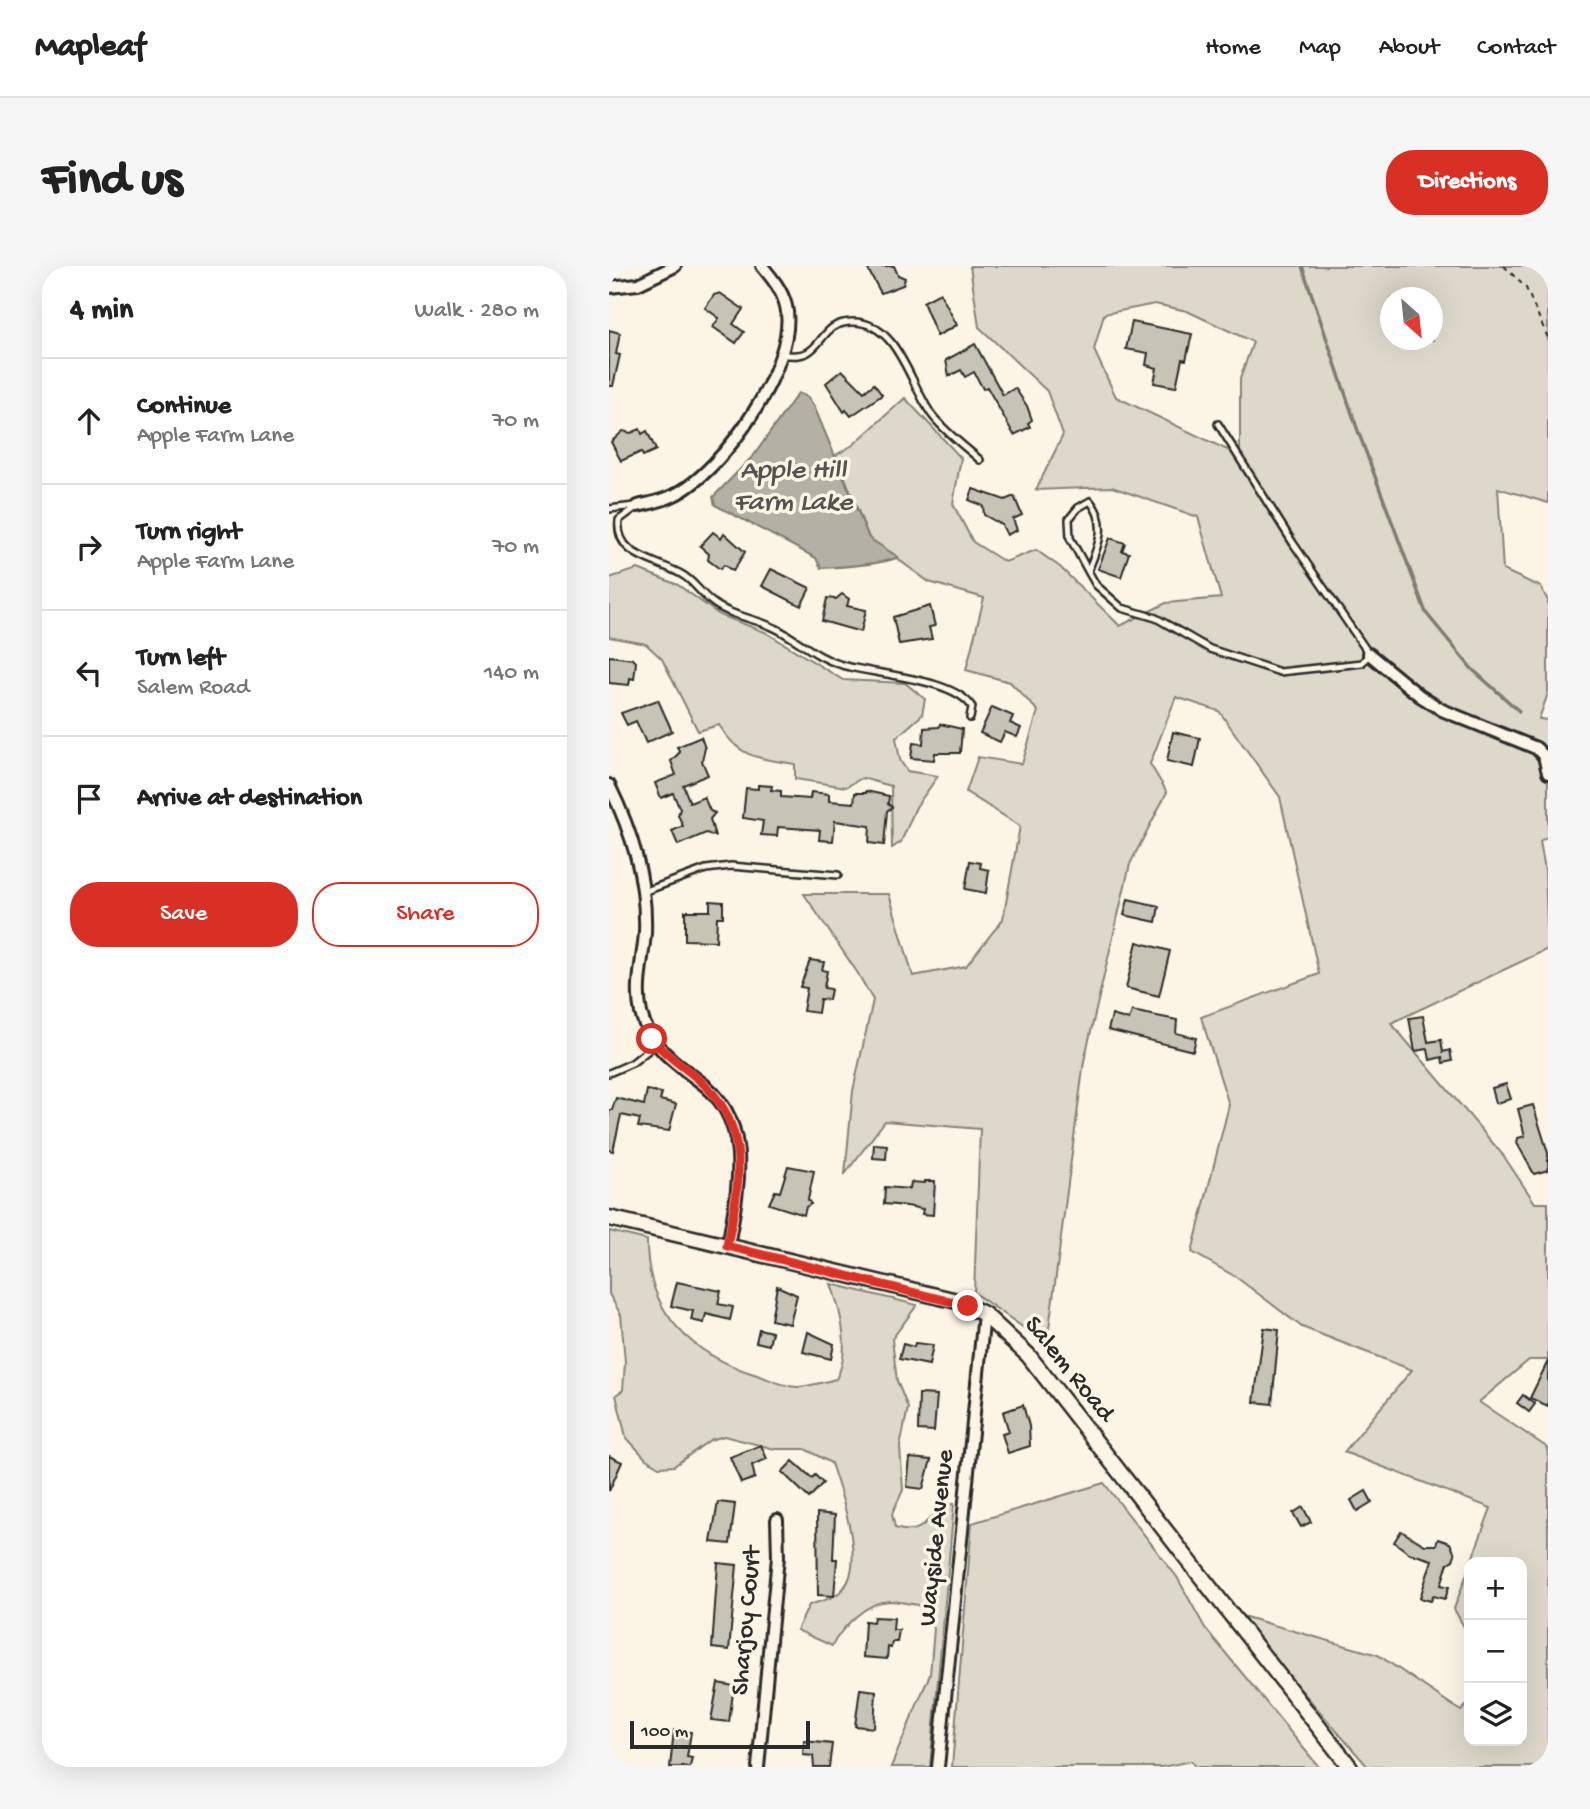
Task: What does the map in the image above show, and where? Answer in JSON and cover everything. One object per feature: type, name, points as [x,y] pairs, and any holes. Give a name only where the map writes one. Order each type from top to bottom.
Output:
[{"type":"street","points":[[609,287],[638,285],[675,266]]},
{"type":"street","points":[[638,506],[675,495],[713,464],[743,430],[767,391],[788,332],[787,307],[778,286],[761,266]]},
{"type":"street","points":[[1370,654],[1420,696],[1442,710],[1537,748],[1544,756],[1548,773]]},
{"type":"street","points":[[609,785],[632,838],[643,892],[645,934],[639,996],[645,1024],[656,1044],[709,1089],[722,1105],[736,1135],[740,1173],[727,1246]]},
{"type":"street","name":"Salem Road","points":[[609,1218],[957,1301],[984,1314],[1028,1355],[1350,1767]]},
{"type":"street","name":"Wayside Avenue","points":[[938,1767],[984,1314]]},
{"type":"street","name":"Sharjoy Court","points":[[758,1767],[778,1557],[776,1520]]},
{"type":"lane","points":[[781,354],[798,357],[812,352],[827,331],[842,322],[863,322],[883,331],[932,416],[980,460]]},
{"type":"lane","points":[[1087,571],[1101,540],[1100,513],[1090,501],[1078,508],[1069,519],[1070,538],[1087,571],[1096,585],[1122,608],[1156,618],[1210,649],[1280,672],[1363,663],[1370,654],[1293,543],[1218,425]]},
{"type":"lane","points":[[609,509],[638,506]]},
{"type":"lane","points":[[638,506],[619,520],[617,534],[623,545],[641,557],[684,575],[713,603],[733,614],[777,629],[818,656],[866,671],[956,692],[972,707],[970,718]]},
{"type":"lane","points":[[643,892],[706,869],[731,866],[838,875]]},
{"type":"lane","points":[[609,1073],[632,1063],[656,1044]]},
{"type":"path","points":[[1504,266],[1526,288],[1548,338]]},
{"type":"shaded area","points":[[970,266],[1548,266],[1548,503],[1498,488],[1503,570],[1541,587],[1548,601],[1548,693],[1539,719],[1548,720],[1548,836],[1540,841],[1545,870],[1548,949],[1391,1023],[1503,1155],[1535,1203],[1548,1203],[1548,1360],[1529,1360],[1479,1402],[1548,1448],[1548,1767],[1368,1767],[1235,1614],[1378,1655],[1461,1711],[1464,1708],[1464,1746],[1527,1746],[1527,1557],[1473,1557],[1491,1508],[1344,1452],[1412,1370],[1302,1327],[1236,1277],[1192,1252],[1229,1105],[1201,1017],[1319,974],[1280,797],[1219,711],[1176,697],[1150,764],[1167,792],[1130,864],[1084,1061],[1047,1344],[974,1293],[980,1129],[885,1121],[845,1174],[853,1091],[873,1000],[804,894],[889,894],[913,976],[966,966],[1003,919],[1020,826],[966,792],[978,757],[1022,764],[1038,711],[1010,682],[966,670],[984,598],[929,582],[869,538],[836,455],[853,445],[905,398],[961,458],[953,504],[973,542],[1005,562],[1036,550],[1060,567],[1120,626],[1166,603],[1221,598],[1198,517],[1112,487],[1036,490],[1063,435],[1047,391],[979,327]],"holes":[[[1155,304],[1187,311],[1253,342],[1240,379],[1240,456],[1116,397],[1094,350],[1104,314]]]},
{"type":"shaded area","points":[[638,569],[678,585],[720,615],[765,632],[843,680],[905,683],[925,699],[922,715],[896,738],[900,760],[907,771],[938,776],[916,807],[901,842],[892,848],[891,786],[862,778],[846,787],[795,779],[795,764],[760,758],[743,751],[719,725],[698,731],[662,659],[646,644],[609,637],[609,578]]},
{"type":"shaded area","points":[[609,1231],[647,1240],[649,1266],[664,1310],[693,1343],[734,1366],[789,1386],[804,1386],[836,1379],[841,1369],[843,1332],[831,1284],[917,1305],[892,1339],[897,1381],[908,1408],[900,1447],[903,1490],[892,1514],[895,1528],[916,1529],[926,1523],[940,1506],[954,1504],[930,1767],[891,1767],[930,1674],[934,1629],[918,1605],[880,1602],[863,1611],[848,1624],[832,1646],[797,1630],[809,1605],[836,1595],[850,1577],[853,1562],[849,1527],[831,1463],[805,1449],[775,1449],[724,1436],[710,1440],[674,1466],[659,1467],[646,1459],[626,1437],[616,1395],[623,1390],[625,1362],[621,1315],[609,1294]]},
{"type":"shaded area","points":[[1104,1483],[1177,1577],[1205,1628],[1319,1767],[1195,1767],[1191,1761],[1162,1767],[952,1767],[972,1523]]},
{"type":"shaded area","points":[[1464,1582],[1464,1627],[1454,1609]]},
{"type":"water","name":"Apple Hill Farm Lake","points":[[798,393],[808,397],[814,406],[869,538],[898,557],[872,563],[821,568],[816,558],[715,505],[713,497],[754,455]]},
{"type":"building","points":[[866,266],[894,266],[898,275],[905,278],[903,285],[881,293]]},
{"type":"building","points":[[720,293],[743,309],[733,324],[744,332],[736,343],[713,327],[719,318],[705,308],[714,295]]},
{"type":"building","points":[[940,293],[957,325],[937,336],[923,302]]},
{"type":"building","points":[[1132,322],[1192,334],[1186,360],[1182,359],[1176,387],[1154,383],[1157,368],[1146,365],[1148,353],[1126,349]]},
{"type":"building","points":[[609,330],[620,333],[616,354],[620,355],[613,386],[609,386]]},
{"type":"building","points":[[975,344],[1003,395],[1015,388],[1027,406],[1032,420],[1028,423],[1030,427],[1014,435],[987,387],[983,389],[974,372],[965,377],[961,370],[949,376],[946,360]]},
{"type":"building","points":[[842,370],[864,392],[874,384],[882,395],[851,416],[846,410],[844,412],[826,383]]},
{"type":"building","points":[[640,429],[642,434],[647,431],[656,450],[643,456],[641,452],[621,461],[611,442],[623,431],[631,433]]},
{"type":"building","points":[[973,489],[1005,500],[1014,496],[1022,515],[1013,519],[1017,530],[1007,535],[1002,525],[984,515],[983,506],[969,500]]},
{"type":"building","points":[[713,532],[721,538],[724,533],[745,552],[733,571],[724,565],[720,569],[708,560],[709,554],[700,546]]},
{"type":"building","points":[[1110,538],[1125,543],[1122,551],[1129,553],[1121,577],[1098,569]]},
{"type":"building","points":[[771,569],[810,588],[801,606],[762,586]]},
{"type":"building","points":[[842,594],[849,599],[847,606],[866,610],[861,632],[822,621],[827,598],[836,599]]},
{"type":"building","points":[[930,606],[935,626],[929,627],[932,639],[899,644],[893,617]]},
{"type":"building","points":[[609,656],[633,659],[636,662],[634,679],[630,678],[629,685],[609,683]]},
{"type":"building","points":[[658,700],[672,731],[646,743],[636,721],[627,725],[621,713]]},
{"type":"building","points":[[992,707],[1013,716],[1010,723],[1021,728],[1017,737],[1005,732],[1000,742],[980,733]]},
{"type":"building","points":[[940,724],[962,729],[960,753],[935,753],[934,760],[911,758],[913,743],[923,744],[924,728],[939,727]]},
{"type":"building","points":[[1173,732],[1200,738],[1194,767],[1167,761]]},
{"type":"building","points":[[701,737],[705,748],[702,761],[708,775],[683,785],[690,803],[704,797],[710,811],[715,813],[710,819],[715,836],[706,833],[678,845],[672,831],[683,826],[678,815],[680,809],[673,793],[661,798],[655,783],[676,775],[671,761],[680,752],[677,747]]},
{"type":"building","points":[[758,785],[772,786],[771,790],[781,791],[781,797],[810,799],[811,792],[829,794],[829,801],[854,803],[855,793],[866,791],[889,796],[888,804],[892,807],[887,811],[884,845],[869,843],[870,826],[835,821],[833,841],[819,840],[820,830],[778,827],[777,836],[761,835],[763,821],[743,818],[746,788],[758,789]]},
{"type":"building","points":[[970,861],[981,863],[980,868],[989,870],[986,893],[965,889]]},
{"type":"building","points":[[1128,899],[1159,906],[1156,922],[1124,915]]},
{"type":"building","points":[[710,901],[723,902],[723,917],[717,917],[716,941],[685,940],[685,911],[710,911]]},
{"type":"building","points":[[1137,942],[1170,951],[1159,996],[1126,988]]},
{"type":"building","points":[[810,960],[824,962],[822,970],[827,971],[824,988],[831,989],[829,1000],[820,999],[818,1013],[803,1011],[807,988],[800,987]]},
{"type":"building","points":[[1132,1011],[1177,1020],[1176,1033],[1196,1038],[1193,1051],[1108,1030],[1112,1015],[1129,1020]]},
{"type":"building","points":[[1423,1016],[1428,1042],[1441,1040],[1443,1052],[1450,1050],[1452,1061],[1443,1063],[1442,1057],[1430,1060],[1428,1049],[1415,1051],[1409,1018]]},
{"type":"building","points":[[1506,1084],[1511,1099],[1496,1103],[1492,1088]]},
{"type":"building","points":[[647,1090],[662,1093],[660,1100],[676,1104],[669,1131],[638,1127],[640,1119],[621,1115],[613,1151],[609,1150],[609,1110],[612,1110],[616,1098],[644,1105]]},
{"type":"building","points":[[1533,1105],[1548,1153],[1548,1170],[1534,1174],[1517,1143],[1518,1138],[1525,1136],[1518,1109]]},
{"type":"building","points":[[874,1144],[887,1145],[886,1159],[873,1158]]},
{"type":"building","points":[[788,1166],[814,1171],[808,1200],[811,1204],[806,1207],[804,1215],[769,1204],[775,1191],[780,1192]]},
{"type":"building","points":[[935,1181],[933,1215],[922,1214],[923,1209],[884,1204],[885,1187],[910,1189],[911,1182]]},
{"type":"building","points":[[677,1282],[721,1291],[718,1304],[733,1307],[730,1320],[706,1314],[704,1323],[691,1320],[693,1311],[671,1306]]},
{"type":"building","points":[[777,1286],[797,1295],[790,1324],[771,1320]]},
{"type":"building","points":[[1264,1328],[1279,1330],[1272,1404],[1254,1402]]},
{"type":"building","points":[[759,1329],[772,1332],[769,1345],[756,1342]]},
{"type":"building","points":[[808,1332],[834,1344],[831,1359],[803,1352]]},
{"type":"building","points":[[915,1343],[933,1345],[929,1365],[899,1359],[903,1344],[914,1347]]},
{"type":"building","points":[[1548,1361],[1548,1406],[1530,1398]]},
{"type":"building","points":[[919,1394],[937,1395],[934,1431],[918,1430]]},
{"type":"building","points":[[1523,1395],[1535,1404],[1529,1412],[1517,1403]]},
{"type":"building","points":[[1023,1405],[1029,1426],[1030,1446],[1008,1453],[1002,1434],[1009,1432],[1003,1412]]},
{"type":"building","points":[[761,1445],[767,1459],[752,1465],[755,1478],[741,1483],[730,1457]]},
{"type":"building","points":[[609,1456],[622,1462],[609,1491]]},
{"type":"building","points":[[910,1458],[931,1460],[923,1489],[907,1487]]},
{"type":"building","points":[[793,1461],[812,1478],[815,1475],[823,1483],[809,1498],[782,1472]]},
{"type":"building","points":[[1366,1491],[1372,1502],[1357,1511],[1351,1500]]},
{"type":"building","points":[[718,1502],[735,1504],[730,1544],[711,1542]]},
{"type":"building","points":[[1303,1507],[1311,1522],[1301,1527],[1293,1513]]},
{"type":"building","points":[[817,1513],[835,1515],[833,1559],[837,1559],[834,1596],[818,1595]]},
{"type":"building","points":[[1401,1531],[1425,1545],[1436,1545],[1438,1539],[1450,1543],[1455,1554],[1453,1560],[1448,1563],[1441,1585],[1449,1587],[1445,1599],[1433,1596],[1431,1601],[1420,1598],[1432,1560],[1409,1553],[1394,1542]]},
{"type":"building","points":[[718,1563],[737,1565],[729,1650],[712,1648]]},
{"type":"building","points":[[874,1617],[894,1618],[893,1630],[899,1630],[897,1642],[892,1642],[891,1648],[888,1647],[887,1659],[863,1657],[865,1621],[873,1622]]},
{"type":"building","points":[[718,1683],[734,1686],[729,1722],[711,1720]]},
{"type":"building","points":[[860,1689],[876,1691],[874,1728],[855,1726]]},
{"type":"building","points":[[674,1730],[691,1732],[687,1757],[692,1758],[690,1767],[670,1767]]},
{"type":"building","points":[[804,1741],[832,1744],[829,1767],[814,1767],[813,1756],[803,1755]]},
{"type":"waterway","points":[[1302,266],[1358,431],[1426,613],[1472,669],[1519,711]]},
{"type":"route","points":[[652,1039],[662,1052],[709,1089],[728,1115],[736,1135],[740,1173],[727,1246],[957,1301],[968,1306]]}]
